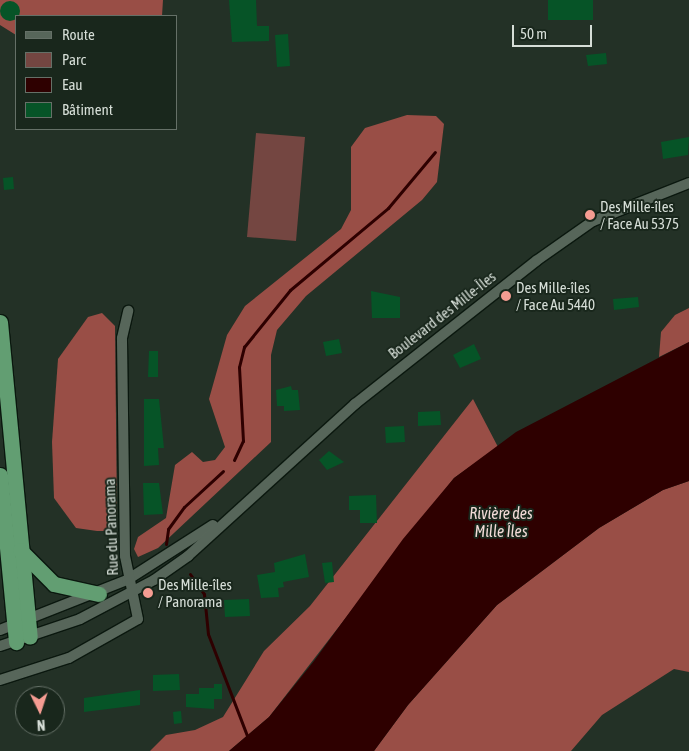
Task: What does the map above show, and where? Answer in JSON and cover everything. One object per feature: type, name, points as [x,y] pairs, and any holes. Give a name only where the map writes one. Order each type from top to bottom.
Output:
[{"type":"highway","points":[[0,322],[20,550],[17,632]]},
{"type":"highway","points":[[0,475],[17,632]]},
{"type":"highway","points":[[20,550],[54,584],[99,594]]},
{"type":"street","name":"Boulevard des Mille-Îles","points":[[17,632],[132,593],[188,556],[237,508],[372,390],[560,243],[620,208],[689,183]]},
{"type":"street","name":"Rue du Panorama","points":[[0,680],[69,658],[132,624],[139,614],[127,580],[122,338],[128,311]]},
{"type":"street","name":"Boulevard des Mille-Îles","points":[[0,646],[17,632],[127,580],[237,508]]},
{"type":"green space","points":[[256,133],[305,137],[296,241],[247,237]]},
{"type":"shaded area","points":[[0,0],[163,0],[162,15],[15,15],[15,34],[0,25]]},
{"type":"shaded area","points":[[407,115],[436,116],[444,124],[437,182],[422,200],[306,296],[277,330],[271,355],[271,442],[158,548],[138,557],[134,549],[138,537],[166,518],[175,465],[192,452],[203,462],[215,460],[225,447],[209,399],[227,335],[245,306],[341,229],[351,210],[351,147],[365,128]]},
{"type":"shaded area","points":[[689,308],[689,342],[659,357],[661,332],[675,315]]},
{"type":"shaded area","points":[[102,313],[115,326],[117,517],[110,531],[76,528],[54,498],[52,442],[58,359],[88,317]]},
{"type":"shaded area","points":[[473,399],[498,447],[454,478],[269,717],[229,751],[150,751],[166,735],[195,730],[223,717],[264,651],[310,606]]},
{"type":"shaded area","points":[[689,481],[689,672],[674,669],[602,715],[571,751],[374,751],[408,705],[497,605],[599,528],[663,490]]},
{"type":"water","name":"Rivière des Mille Îles","points":[[689,342],[689,481],[663,490],[599,528],[497,605],[408,705],[374,751],[229,751],[269,717],[314,661],[403,539],[454,478],[516,432]]},
{"type":"building","points":[[229,0],[256,0],[257,26],[269,26],[269,41],[232,42]]},
{"type":"building","points":[[548,0],[593,0],[593,20],[548,20]]},
{"type":"building","points":[[6,2],[14,2],[19,7],[19,15],[15,15],[14,20],[6,20],[1,15],[1,7]]},
{"type":"building","points":[[288,34],[290,66],[277,67],[275,35]]},
{"type":"building","points":[[606,53],[607,64],[588,66],[586,55]]},
{"type":"building","points":[[689,137],[688,155],[663,159],[661,142]]},
{"type":"building","points":[[13,177],[14,189],[4,190],[3,178]]},
{"type":"building","points":[[371,291],[400,297],[400,318],[372,318]]},
{"type":"building","points":[[638,297],[639,307],[614,310],[613,299]]},
{"type":"building","points":[[339,339],[342,353],[326,356],[323,342]]},
{"type":"building","points":[[474,344],[481,359],[460,368],[453,355]]},
{"type":"building","points":[[149,351],[158,351],[158,377],[148,377]]},
{"type":"building","points":[[291,386],[292,390],[298,390],[300,410],[284,411],[284,406],[277,406],[276,390]]},
{"type":"building","points":[[144,399],[159,399],[164,448],[158,448],[159,465],[144,466]]},
{"type":"building","points":[[440,411],[441,425],[418,426],[418,412]]},
{"type":"building","points":[[404,426],[405,442],[386,443],[385,427]]},
{"type":"building","points":[[329,451],[344,462],[327,470],[319,460]]},
{"type":"building","points":[[143,483],[159,483],[163,514],[144,515]]},
{"type":"building","points":[[376,495],[377,523],[360,523],[360,510],[349,510],[349,496]]},
{"type":"building","points":[[305,554],[309,577],[283,582],[284,587],[278,588],[279,597],[261,598],[257,575],[275,572],[274,563]]},
{"type":"building","points":[[332,562],[334,582],[325,583],[322,563]]},
{"type":"building","points":[[249,599],[250,616],[225,617],[224,600]]},
{"type":"building","points":[[179,674],[180,690],[153,691],[153,675]]},
{"type":"building","points":[[214,684],[222,684],[222,699],[214,699],[214,709],[186,707],[186,694],[199,694],[199,688],[214,688]]},
{"type":"building","points":[[140,690],[140,705],[84,712],[84,698]]},
{"type":"building","points":[[181,711],[182,723],[174,724],[173,712]]},
{"type":"waterway","points":[[234,460],[243,441],[239,367],[244,347],[290,290],[388,208],[435,152]]},
{"type":"waterway","points":[[166,544],[168,529],[184,507],[223,471]]},
{"type":"waterway","points":[[190,574],[204,594],[208,634],[248,738]]},
{"type":"place","name":"Des Mille-îles / Face Au 5375","points":[[590,215]]},
{"type":"place","name":"Des Mille-îles / Face Au 5440","points":[[506,296]]},
{"type":"place","name":"Des Mille-îles / Panorama","points":[[148,593]]}]
